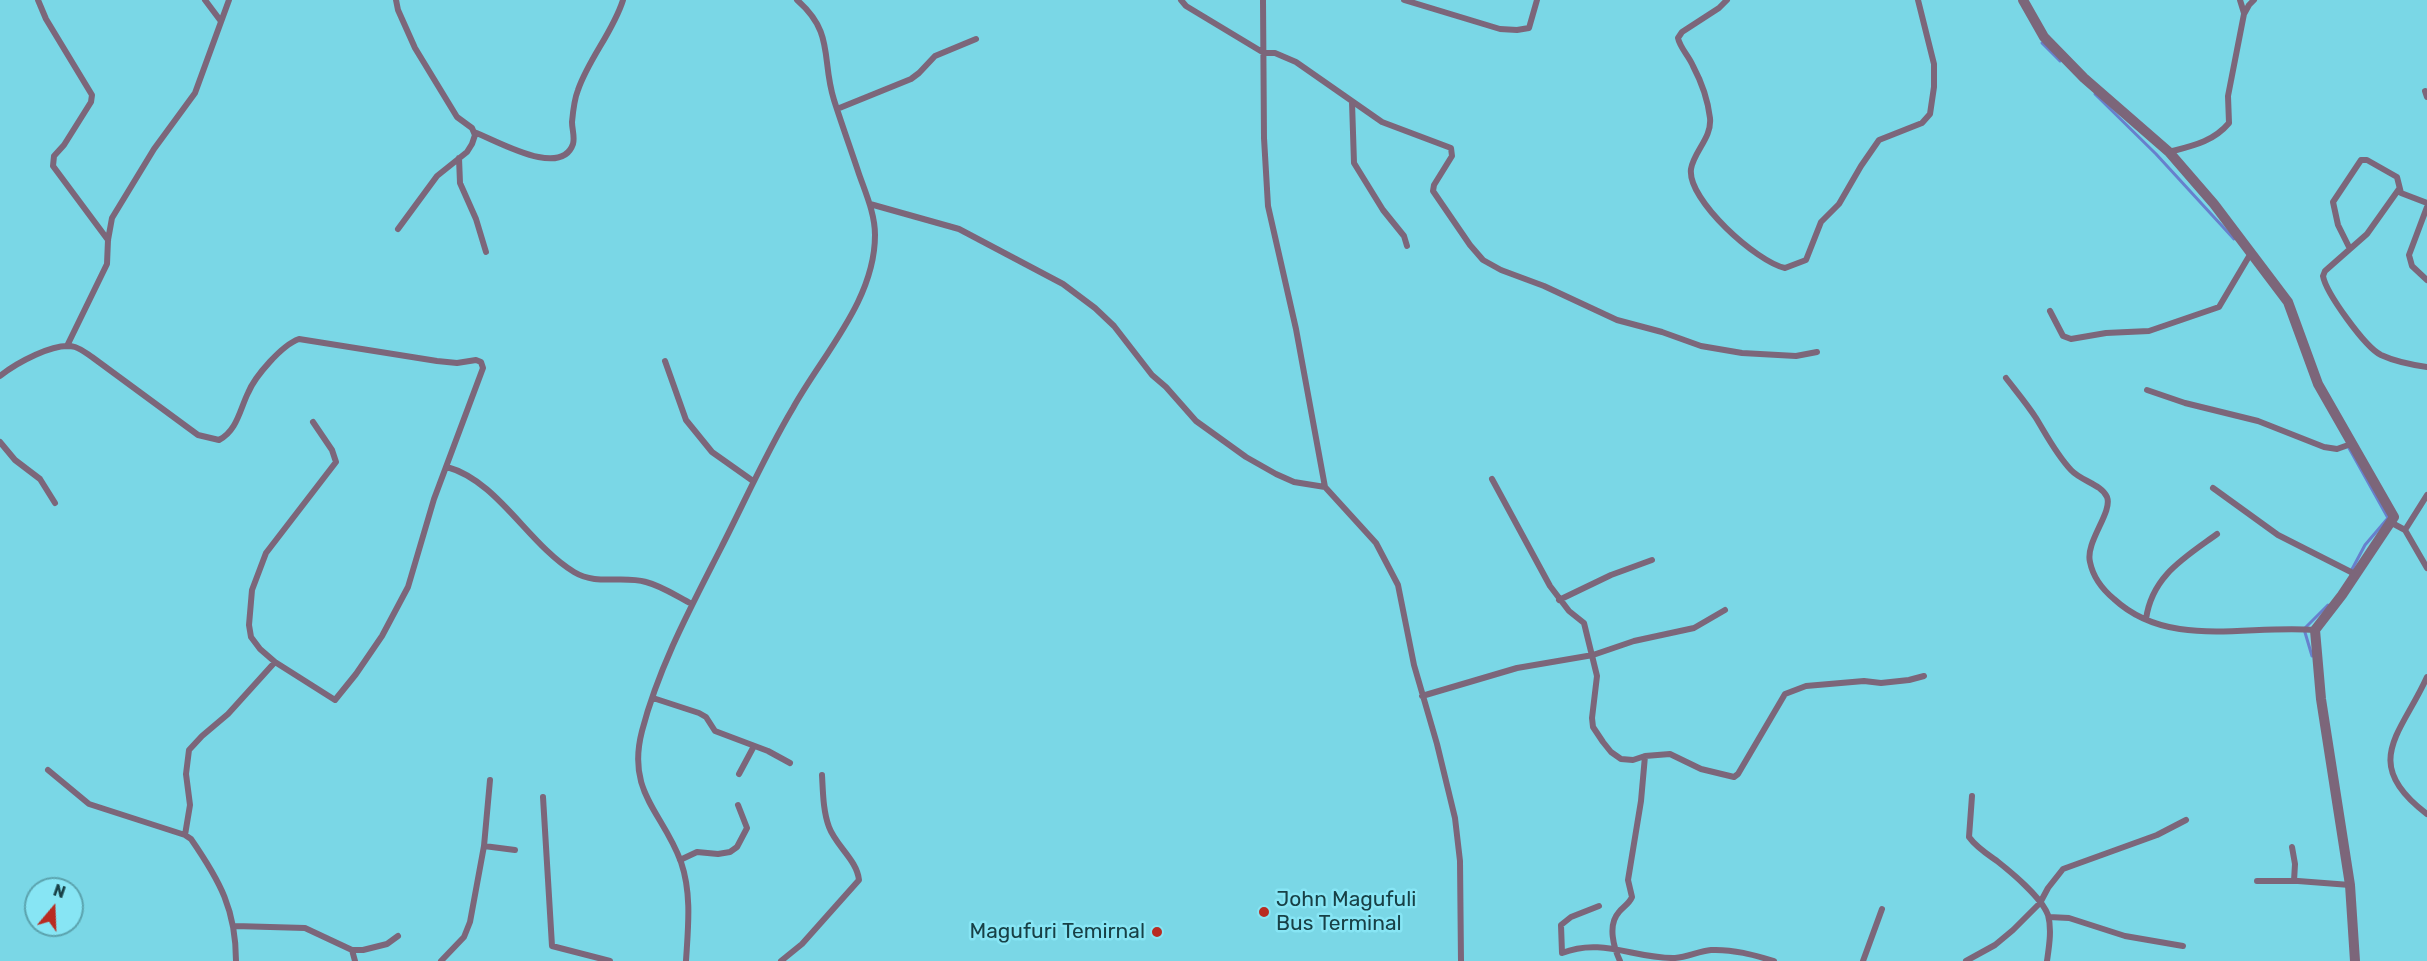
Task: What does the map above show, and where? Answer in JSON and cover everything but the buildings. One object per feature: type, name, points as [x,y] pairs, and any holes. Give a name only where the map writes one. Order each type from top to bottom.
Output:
[{"type":"street","points":[[38,0],[46,19],[92,96],[91,102],[64,145],[54,156],[52,163],[108,240]]},
{"type":"street","points":[[205,0],[220,20]]},
{"type":"street","points":[[67,346],[103,275],[109,255],[108,240],[115,214],[154,149],[195,93],[229,0]]},
{"type":"street","points":[[396,0],[407,31],[457,117],[474,132],[534,157],[555,159],[567,154],[574,142],[572,122],[577,92],[584,74],[616,21],[623,0]]},
{"type":"street","points":[[686,961],[689,917],[686,879],[680,860],[645,796],[639,776],[639,743],[670,652],[692,604],[753,481],[793,407],[851,315],[868,280],[875,233],[870,204],[832,95],[824,40],[819,25],[797,0]]},
{"type":"street","points":[[1181,0],[1186,6],[1264,53],[1275,53],[1296,62],[1352,102],[1397,129],[1426,137],[1450,148],[1452,156],[1433,191],[1474,250],[1491,265],[1544,286],[1617,320],[1662,332],[1701,346],[1742,354],[1796,356],[1817,352]]},
{"type":"street","points":[[1263,0],[1264,138],[1268,206],[1296,329],[1325,487],[1376,543],[1392,571],[1403,603],[1422,696],[1437,744],[1455,818],[1460,861],[1461,961]]},
{"type":"street","points":[[1404,0],[1500,29],[1517,30],[1529,28],[1537,0]]},
{"type":"street","points":[[1727,0],[1719,8],[1682,32],[1678,38],[1698,77],[1710,118],[1708,132],[1692,166],[1692,180],[1717,219],[1732,234],[1765,259],[1785,268],[1806,260],[1821,222],[1839,204],[1879,140],[1922,123],[1930,114],[1934,87],[1934,64],[1918,0]]},
{"type":"street","points":[[2023,0],[2044,37],[2076,69],[2169,152],[2214,204],[2288,302],[2318,384],[2393,516],[2392,523],[2315,630],[2321,699],[2350,885],[2355,961]]},
{"type":"street","points":[[2240,0],[2244,14]]},
{"type":"street","points":[[2169,152],[2206,141],[2216,136],[2229,123],[2228,96],[2244,14],[2254,0]]},
{"type":"street","points":[[837,109],[910,79],[935,56],[976,39]]},
{"type":"street","points":[[1352,102],[1353,163],[1383,210],[1404,236],[1407,246]]},
{"type":"street","points":[[398,229],[428,186],[472,144],[474,132]]},
{"type":"street","points":[[459,158],[460,183],[476,219],[486,252]]},
{"type":"street","points":[[2350,249],[2338,225],[2332,202],[2357,164],[2366,159],[2397,177],[2401,193],[2427,205],[2409,255],[2412,266],[2427,280]]},
{"type":"street","points":[[2399,189],[2367,234],[2323,273],[2324,281],[2362,337],[2378,353],[2427,367]]},
{"type":"street","points":[[870,204],[959,229],[1063,285],[1095,308],[1114,326],[1152,375],[1166,387],[1196,421],[1246,457],[1276,474],[1294,482],[1325,487]]},
{"type":"street","points":[[2050,311],[2063,336],[2067,339],[2106,333],[2149,331],[2165,327],[2219,307],[2251,253]]},
{"type":"street","points":[[0,376],[35,354],[67,346],[74,347],[92,357],[198,435],[214,440],[223,438],[230,432],[255,381],[286,346],[299,339],[452,362],[479,360],[483,368],[434,499],[408,587],[382,636],[337,699],[329,698],[260,649],[251,637],[249,625],[252,590],[269,547],[304,506],[336,462],[332,450],[314,422]]},
{"type":"street","points":[[665,361],[686,420],[712,452],[753,481]]},
{"type":"street","points":[[2006,378],[2036,419],[2052,447],[2070,469],[2102,490],[2106,496],[2108,505],[2089,552],[2091,566],[2101,588],[2123,608],[2146,619],[2180,629],[2204,632],[2278,628],[2315,630]]},
{"type":"street","points":[[2148,390],[2185,403],[2258,421],[2324,447],[2337,449],[2351,444]]},
{"type":"street","points":[[0,442],[15,460],[40,479],[55,502]]},
{"type":"street","points":[[447,467],[467,474],[489,492],[541,546],[574,572],[591,579],[646,582],[692,604]]},
{"type":"street","points":[[1492,479],[1559,600],[1584,623],[1597,676],[1592,718],[1596,732],[1611,753],[1621,759],[1633,760],[1645,756],[1670,754],[1701,769],[1734,777],[1738,774],[1782,697],[1789,692],[1806,686],[1909,680],[1924,676]]},
{"type":"street","points":[[2213,488],[2278,535],[2351,572],[2354,576]]},
{"type":"street","points":[[2405,530],[2427,497]]},
{"type":"street","points":[[2392,523],[2405,530],[2427,568]]},
{"type":"street","points":[[2146,619],[2150,598],[2162,579],[2176,564],[2217,534]]},
{"type":"street","points":[[1559,600],[1617,573],[1652,560]]},
{"type":"street","points":[[1422,696],[1517,668],[1593,655],[1634,641],[1694,628],[1725,610]]},
{"type":"street","points":[[185,835],[190,805],[186,774],[189,750],[228,714],[276,662]]},
{"type":"street","points":[[2427,677],[2396,733],[2390,750],[2399,788],[2427,814]]},
{"type":"street","points":[[653,698],[699,713],[706,717],[715,730],[774,754],[790,764]]},
{"type":"street","points":[[739,774],[754,746]]},
{"type":"street","points":[[1620,961],[1615,949],[1615,918],[1632,897],[1628,880],[1641,801],[1645,756]]},
{"type":"street","points":[[48,770],[89,804],[185,835],[196,846],[217,879],[235,926],[236,961]]},
{"type":"street","points":[[781,961],[802,944],[859,880],[858,872],[828,825],[822,775]]},
{"type":"street","points":[[441,961],[467,932],[484,846],[490,780]]},
{"type":"street","points":[[1972,796],[1968,829],[1970,840],[2023,884],[2049,917],[2047,961]]},
{"type":"street","points":[[543,797],[552,946],[610,961]]},
{"type":"street","points":[[680,860],[697,852],[725,854],[736,847],[747,828],[738,805]]},
{"type":"street","points":[[1966,961],[1995,945],[2040,903],[2060,872],[2067,867],[2157,835],[2186,820]]},
{"type":"street","points":[[484,846],[515,850]]},
{"type":"street","points":[[2292,847],[2295,864],[2294,881]]},
{"type":"street","points":[[2257,881],[2350,885]]},
{"type":"street","points":[[1599,906],[1571,917],[1561,925],[1562,953],[1582,946],[1674,958],[1709,950],[1728,951],[1774,961]]},
{"type":"street","points":[[1863,961],[1882,909]]},
{"type":"street","points":[[2049,917],[2069,918],[2125,936],[2183,946]]},
{"type":"street","points":[[235,926],[305,928],[352,950],[363,950],[387,944],[398,936]]},
{"type":"street","points":[[352,950],[355,961]]},
{"type":"waterway","points":[[2042,43],[2060,61]]},
{"type":"waterway","points":[[2095,94],[2156,154],[2234,239]]},
{"type":"waterway","points":[[2349,448],[2388,518],[2365,545],[2350,573]]},
{"type":"waterway","points":[[2312,656],[2304,629],[2328,605]]},
{"type":"place","name":"John Magufuli Bus Terminal","points":[[1264,912]]},
{"type":"place","name":"Magufuri Temirnal","points":[[1157,932]]}]
